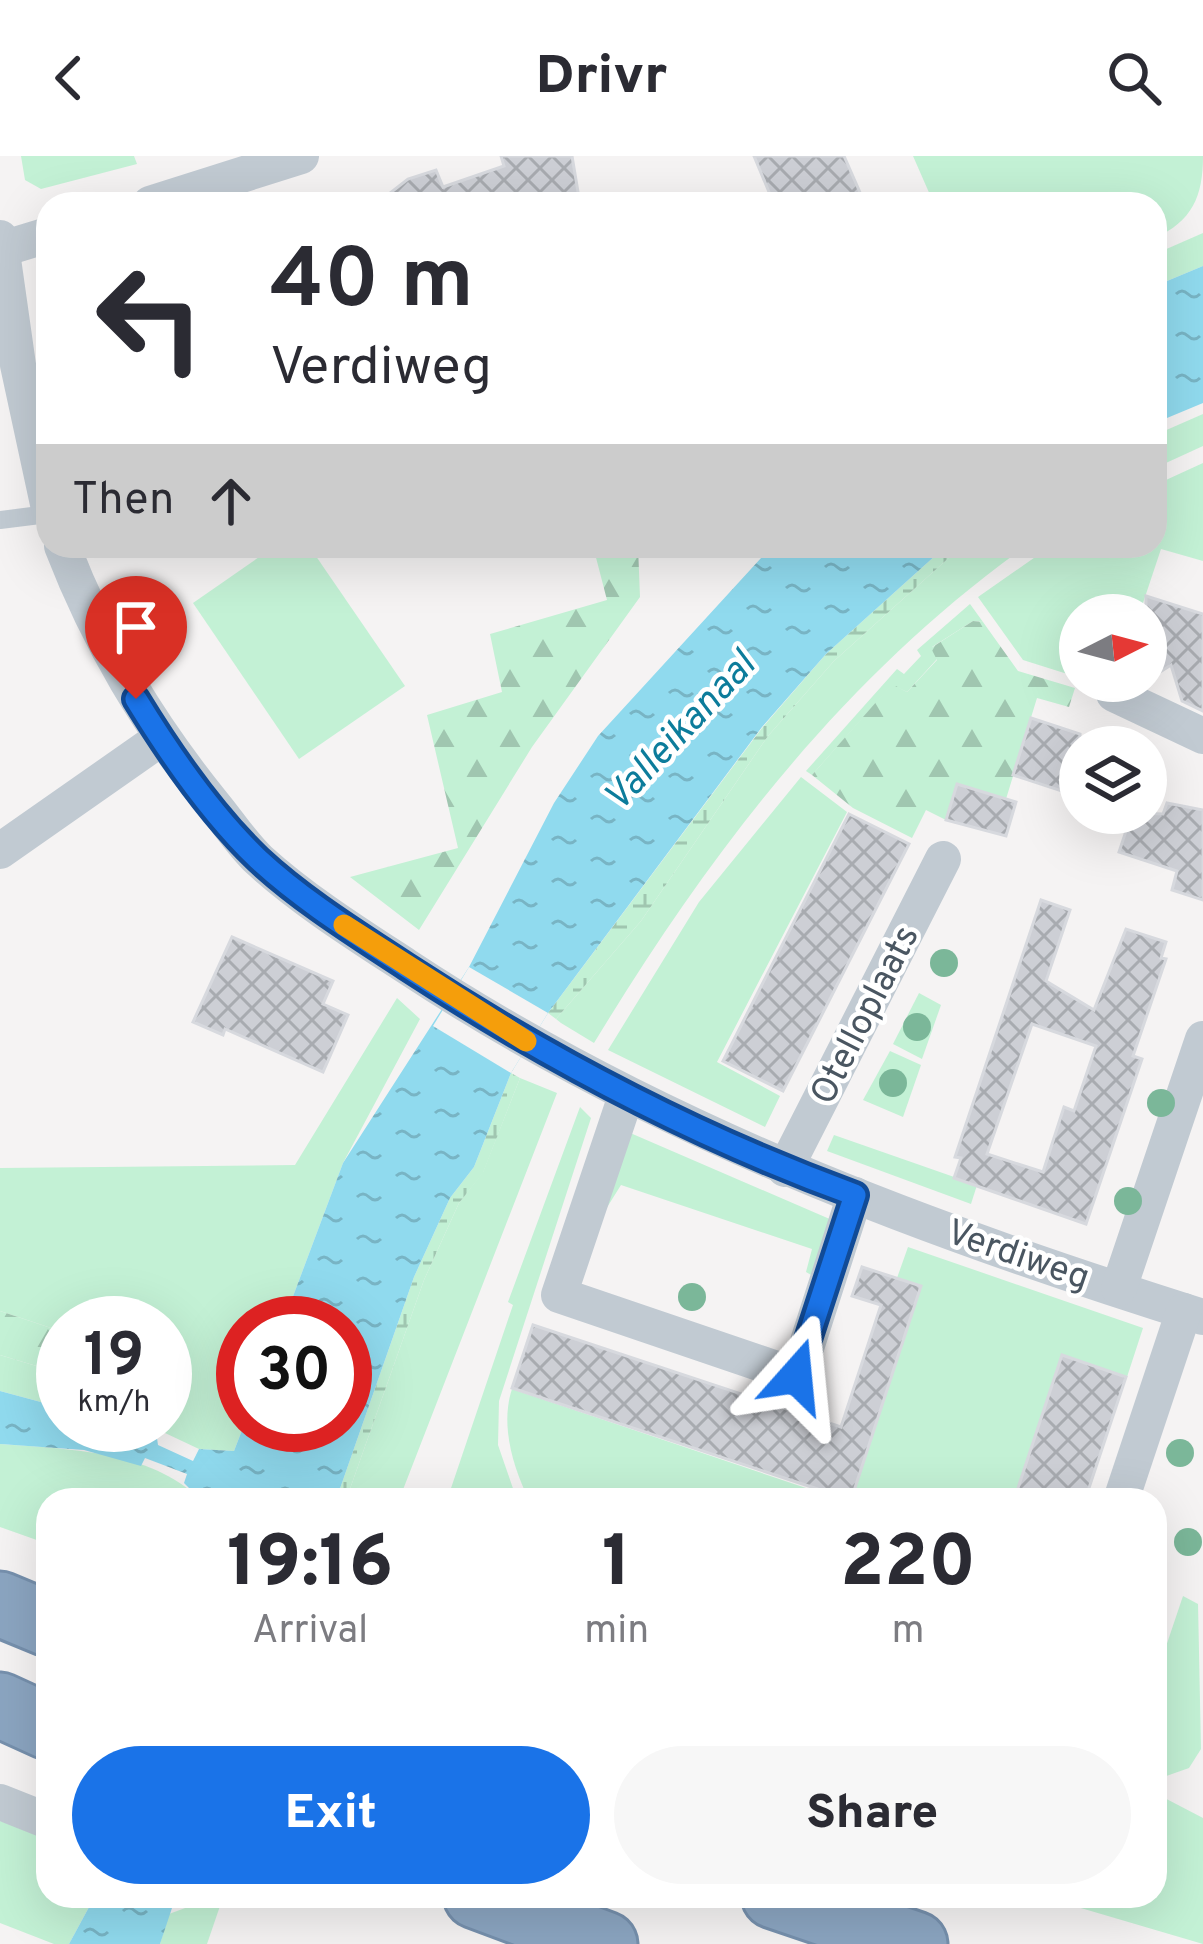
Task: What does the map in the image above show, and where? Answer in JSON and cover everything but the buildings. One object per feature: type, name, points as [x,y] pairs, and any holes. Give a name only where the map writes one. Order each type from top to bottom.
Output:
[{"type":"highway","points":[[0,1604],[36,1619]]},
{"type":"highway","points":[[0,1705],[36,1722]]},
{"type":"highway","points":[[0,1725],[36,1735]]},
{"type":"highway","points":[[508,1908],[605,1944]]},
{"type":"highway","points":[[809,1908],[915,1944]]},
{"type":"street","points":[[224,192],[301,156]]},
{"type":"street","points":[[36,242],[2,260],[36,441]]},
{"type":"street","name":"Verdiweg","points":[[67,558],[89,616],[160,739],[257,858],[451,997],[626,1096],[784,1169],[1194,1314],[1126,1488]]},
{"type":"street","points":[[1131,702],[1203,736]]},
{"type":"street","points":[[0,851],[160,739]]},
{"type":"street","name":"Otelloplaats","points":[[784,1169],[943,859]]},
{"type":"street","points":[[1119,1288],[1203,1039]]},
{"type":"street","points":[[626,1096],[559,1294],[796,1376],[855,1195]]},
{"type":"street","points":[[0,1802],[36,1816]]},
{"type":"lane","points":[[0,520],[36,516]]},
{"type":"green space","points":[[21,156],[134,156],[137,164],[41,189],[25,180]]},
{"type":"green space","points":[[913,156],[1203,156],[1193,206],[1167,232],[1167,192],[929,192]]},
{"type":"green space","points":[[1203,233],[1203,266],[1167,281],[1167,249]]},
{"type":"green space","points":[[1203,414],[1203,446],[1167,462],[1167,430]]},
{"type":"green space","points":[[1203,463],[1203,561],[1167,551],[1167,480]]},
{"type":"green space","points":[[258,558],[317,558],[405,686],[299,759],[193,603]]},
{"type":"green space","points":[[596,558],[638,558],[640,597],[532,747],[419,930],[350,877],[458,848],[427,715],[502,692],[490,634],[607,600]]},
{"type":"green space","points":[[933,558],[949,558],[834,661],[768,736],[641,921],[556,1019],[548,1013],[762,728],[826,654]]},
{"type":"green space","points":[[949,558],[1010,558],[898,652],[785,772],[685,903],[594,1043],[556,1019],[641,921],[768,736],[834,661]]},
{"type":"green space","points":[[1034,558],[1158,558],[1146,594],[1059,594],[1059,671],[1023,660],[978,597]]},
{"type":"green space","points":[[970,604],[983,622],[973,621],[932,647],[937,659],[907,692],[892,685],[812,775],[806,771],[897,669],[904,674],[921,656],[917,650]]},
{"type":"green space","points":[[973,621],[983,622],[1018,671],[1059,683],[1059,702],[1071,702],[1069,707],[1037,698],[1006,799],[957,784],[946,820],[926,810],[912,838],[853,808],[812,775],[892,684],[907,692],[937,660],[931,648]]},
{"type":"green space","points":[[801,777],[847,812],[717,1062],[780,1096],[765,1127],[608,1050],[699,902]]},
{"type":"green space","points":[[919,993],[941,1005],[922,1059],[893,1044]]},
{"type":"green space","points":[[397,998],[420,1019],[343,1163],[293,1296],[216,1296],[216,1450],[192,1446],[192,1296],[36,1296],[36,1323],[0,1311],[0,1168],[295,1165]]},
{"type":"green space","points":[[890,1051],[921,1065],[903,1117],[863,1100]]},
{"type":"green space","points":[[511,1073],[520,1078],[483,1173],[459,1203],[424,1280],[372,1427],[372,1397],[414,1277],[450,1198],[474,1167]]},
{"type":"green space","points":[[520,1078],[557,1093],[404,1488],[350,1488],[363,1452],[372,1452],[372,1427],[424,1280],[459,1203],[483,1172]]},
{"type":"green space","points":[[580,1107],[591,1118],[499,1401],[498,1445],[513,1488],[451,1488],[513,1305],[508,1302]]},
{"type":"green space","points":[[628,1132],[832,1220],[813,1276],[806,1272],[812,1249],[621,1185],[606,1209]]},
{"type":"green space","points":[[834,1135],[977,1185],[971,1204],[827,1151]]},
{"type":"green space","points":[[908,1247],[1143,1328],[1127,1377],[1062,1356],[1018,1488],[855,1488],[921,1287],[897,1278]]},
{"type":"green space","points":[[0,1311],[36,1323],[36,1366],[0,1355]]},
{"type":"green space","points":[[0,1355],[36,1366],[36,1401],[0,1391]]},
{"type":"green space","points":[[512,1389],[806,1488],[524,1488],[510,1446]]},
{"type":"green space","points":[[0,1444],[36,1447],[36,1452],[106,1455],[158,1471],[187,1488],[36,1488],[36,1540],[0,1527]]},
{"type":"green space","points":[[353,1452],[363,1452],[350,1488],[340,1488]]},
{"type":"green space","points":[[1183,1596],[1198,1604],[1201,1749],[1189,1768],[1167,1776],[1167,1643]]},
{"type":"green space","points":[[1167,1799],[1203,1818],[1203,1944],[1081,1908],[1167,1908]]},
{"type":"green space","points":[[0,1821],[36,1832],[36,1908],[88,1908],[69,1944],[54,1944],[0,1923]]},
{"type":"green space","points":[[185,1908],[219,1908],[207,1944],[160,1944],[169,1914]]},
{"type":"water","points":[[1203,266],[1203,403],[1167,418],[1167,281]]},
{"type":"water","name":"Valleikanaal","points":[[761,558],[933,558],[826,654],[762,727],[548,1013],[511,1073],[474,1167],[450,1198],[414,1277],[372,1397],[372,1296],[293,1296],[343,1163],[469,967],[554,803],[598,736]]},
{"type":"water","points":[[0,1391],[36,1401],[36,1447],[0,1444]]},
{"type":"water","points":[[199,1449],[353,1452],[340,1488],[189,1488],[184,1483],[187,1474],[145,1458],[141,1466],[91,1452],[173,1452],[193,1461]]},
{"type":"water","points":[[88,1908],[172,1908],[160,1944],[69,1944]]},
{"type":"pier","points":[[469,967],[548,1013],[511,1073],[433,1026]]},
{"type":"slow traffic","points":[[344,925],[526,1041]]},
{"type":"route","points":[[136,699],[160,739],[257,858],[354,932],[451,997],[626,1096],[784,1169],[855,1195],[796,1376]]}]
